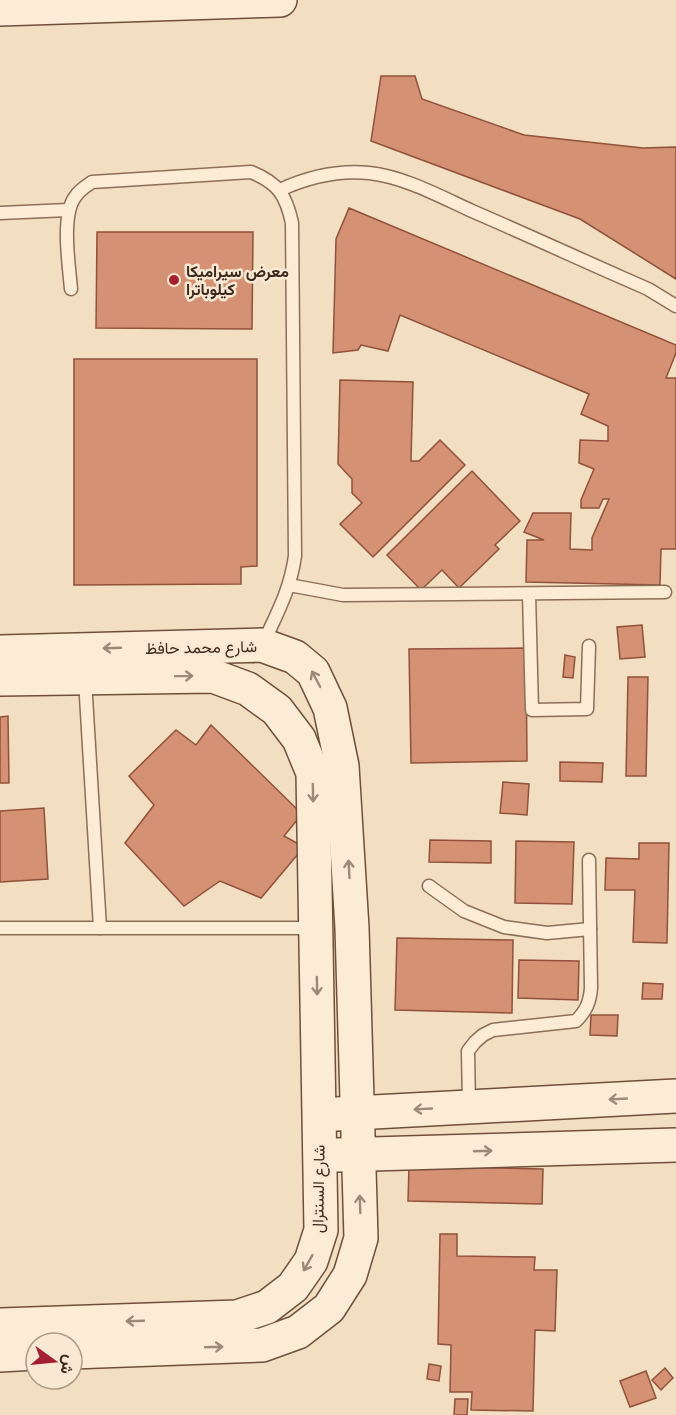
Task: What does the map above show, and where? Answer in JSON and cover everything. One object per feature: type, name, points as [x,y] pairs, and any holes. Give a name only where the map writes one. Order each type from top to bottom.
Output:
[{"type":"street","points":[[0,9],[280,0]]},
{"type":"street","name":"شارع محمد حافظ","points":[[0,652],[262,645],[295,657],[313,672],[330,708],[342,766],[352,928]]},
{"type":"street","name":"شارع محمد حافظ","points":[[0,679],[213,676],[248,689],[277,710],[299,739],[313,773],[316,928]]},
{"type":"street","points":[[316,928],[352,928]]},
{"type":"street","name":"شارع السنترال","points":[[84,1342],[237,1317],[267,1307],[293,1287],[311,1261],[321,1230],[316,928]]},
{"type":"street","name":"شارع السنترال","points":[[84,1342],[262,1345],[298,1332],[329,1308],[350,1275],[361,1238],[352,928]]},
{"type":"street","points":[[319,1114],[676,1096]]},
{"type":"street","points":[[576,1102],[576,1148]]},
{"type":"street","points":[[320,1155],[676,1145]]},
{"type":"street","name":"شارع السنترال","points":[[0,1325],[29,1331]]},
{"type":"street","points":[[0,1355],[24,1354]]},
{"type":"lane","points":[[71,290],[68,210],[73,198],[92,182],[251,172],[267,179],[280,190],[289,206],[292,223],[295,556],[289,585],[262,645]]},
{"type":"lane","points":[[280,190],[297,182],[334,173],[362,173],[390,177],[648,289],[676,306]]},
{"type":"lane","points":[[0,213],[68,210]]},
{"type":"lane","points":[[289,585],[343,596],[665,592]]},
{"type":"lane","points":[[529,594],[532,711],[587,709],[589,646]]},
{"type":"lane","points":[[85,678],[100,928]]},
{"type":"lane","points":[[470,1107],[468,1051],[483,1035],[493,1030],[576,1021],[585,1012],[590,1000],[591,988],[589,860]]},
{"type":"lane","points":[[429,886],[464,911],[504,927],[547,933],[590,929]]},
{"type":"lane","points":[[0,928],[316,928]]},
{"type":"building","points":[[381,76],[415,76],[422,99],[524,135],[643,148],[675,147],[676,279],[580,219],[371,141]]},
{"type":"building","points":[[349,208],[676,345],[676,353],[666,378],[676,378],[676,549],[661,549],[660,585],[526,582],[527,540],[544,540],[524,532],[533,513],[571,513],[570,549],[592,550],[592,538],[609,499],[603,499],[599,508],[581,508],[581,500],[594,469],[579,463],[580,440],[608,441],[608,426],[581,414],[589,394],[400,315],[388,351],[361,345],[358,350],[333,353],[336,239]]},
{"type":"building","name":"معرض سيراميكا كيلوباترا","points":[[97,232],[253,232],[252,329],[96,328]]},
{"type":"building","points":[[74,359],[257,359],[257,566],[241,567],[241,584],[74,585]]},
{"type":"building","points":[[340,380],[413,382],[411,461],[419,461],[440,440],[465,465],[373,557],[340,524],[362,503],[352,493],[352,479],[338,464]]},
{"type":"building","points":[[472,471],[520,521],[495,545],[499,549],[459,588],[442,570],[421,590],[387,555]]},
{"type":"building","points":[[642,625],[645,657],[620,659],[617,627]]},
{"type":"building","points":[[526,648],[527,761],[411,763],[409,649]]},
{"type":"building","points":[[565,655],[575,657],[573,678],[563,677]]},
{"type":"building","points":[[628,677],[648,677],[646,776],[626,776]]},
{"type":"building","points":[[8,716],[9,783],[0,783],[0,717]]},
{"type":"building","points":[[211,725],[302,814],[284,836],[304,847],[261,898],[220,881],[184,906],[125,843],[154,805],[129,776],[176,730],[196,745]]},
{"type":"building","points":[[560,762],[603,763],[602,782],[560,781]]},
{"type":"building","points":[[503,782],[529,784],[527,815],[500,813]]},
{"type":"building","points":[[44,808],[48,879],[0,882],[0,811]]},
{"type":"building","points":[[430,840],[491,841],[491,863],[429,862]]},
{"type":"building","points":[[516,841],[574,842],[572,904],[515,903]]},
{"type":"building","points":[[639,843],[669,843],[667,943],[633,942],[635,890],[605,890],[606,858],[639,859]]},
{"type":"building","points":[[397,938],[513,940],[512,1013],[395,1010]]},
{"type":"building","points":[[519,960],[579,961],[578,1000],[518,998]]},
{"type":"building","points":[[643,983],[663,984],[662,999],[642,999]]},
{"type":"building","points":[[591,1015],[618,1015],[617,1036],[590,1035]]},
{"type":"building","points":[[409,1166],[543,1169],[542,1204],[408,1201]]},
{"type":"building","points":[[440,1234],[457,1234],[457,1256],[535,1257],[534,1270],[557,1270],[555,1331],[535,1330],[533,1411],[471,1410],[472,1392],[450,1392],[451,1345],[438,1344]]},
{"type":"building","points":[[429,1364],[441,1366],[439,1381],[427,1379]]},
{"type":"building","points":[[665,1368],[673,1378],[661,1390],[652,1380]]},
{"type":"building","points":[[646,1371],[656,1398],[630,1407],[620,1381]]},
{"type":"building","points":[[455,1399],[468,1399],[467,1415],[454,1415]]},
{"type":"place","name":"معرض سيراميكا كيلوباترا","points":[[174,280]]}]
